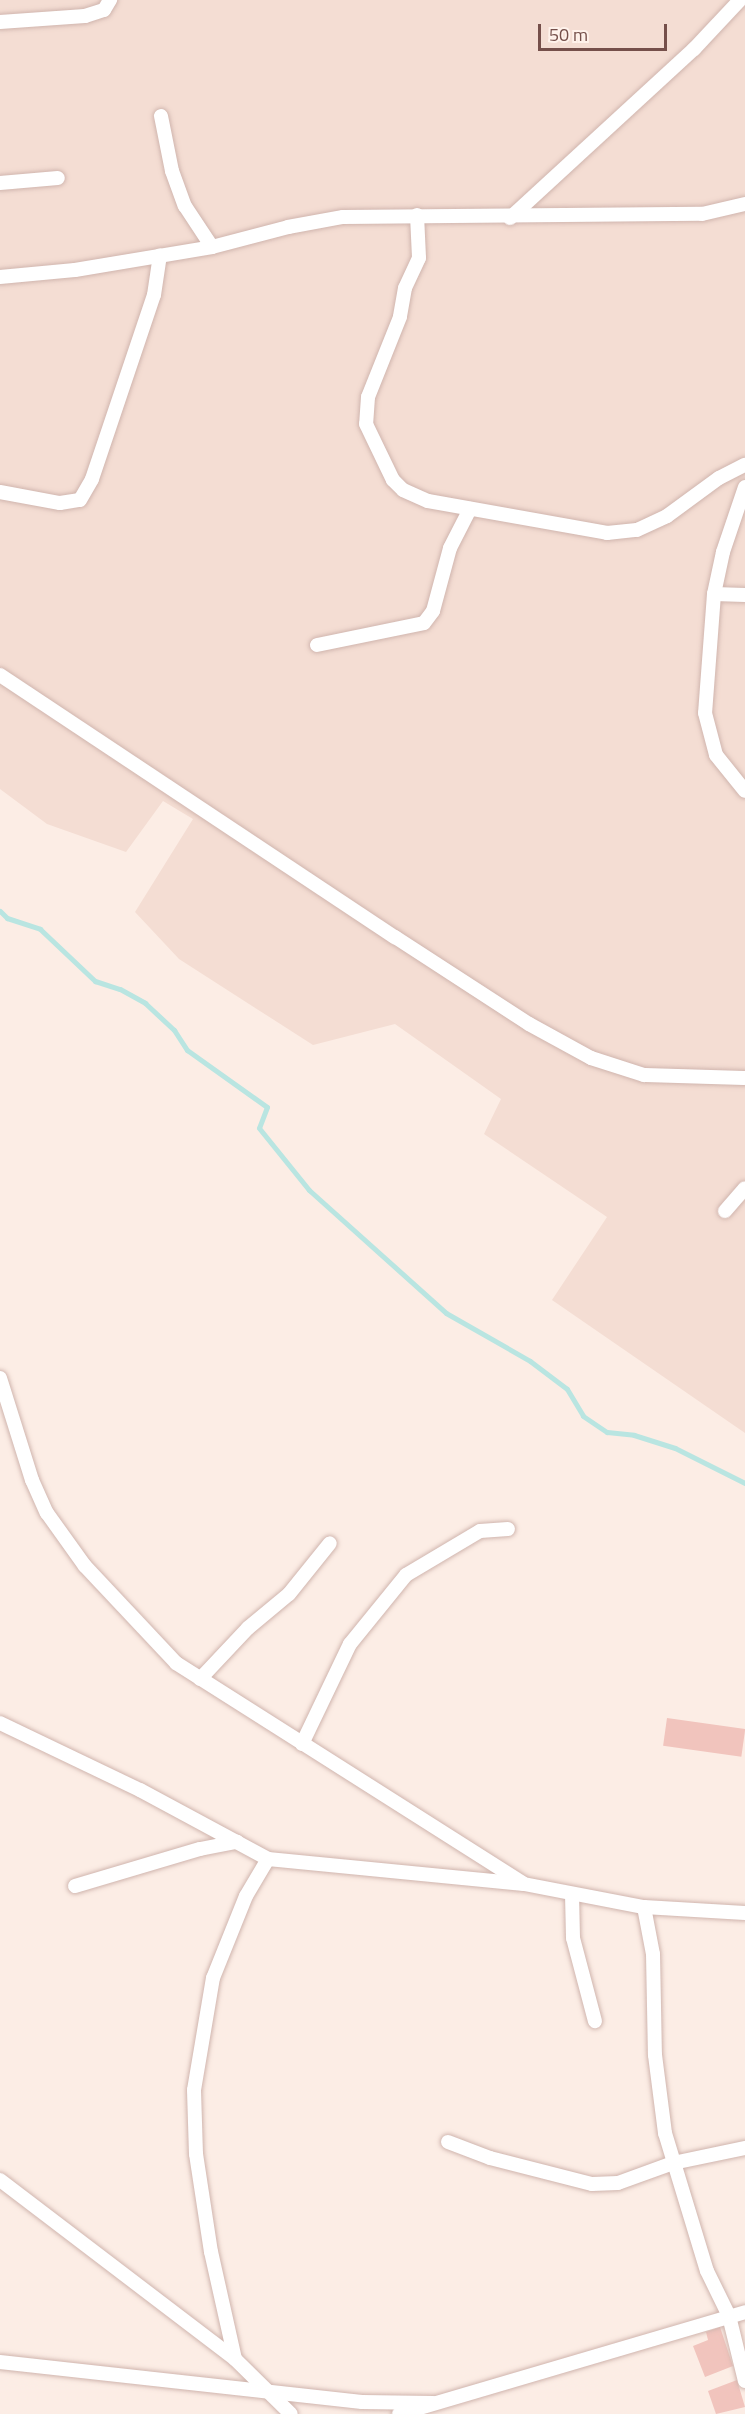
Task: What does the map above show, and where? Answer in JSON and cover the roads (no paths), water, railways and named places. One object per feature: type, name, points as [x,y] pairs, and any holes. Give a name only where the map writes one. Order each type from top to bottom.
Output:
[{"type":"street","points":[[0,22],[85,16],[104,10],[110,0]]},
{"type":"street","points":[[510,218],[694,49],[740,0]]},
{"type":"street","points":[[161,116],[172,171],[185,206],[212,248]]},
{"type":"street","points":[[0,183],[57,178]]},
{"type":"street","points":[[0,277],[212,248],[288,227],[343,217],[417,215],[510,218],[702,214],[745,204]]},
{"type":"street","points":[[417,215],[419,258],[405,288],[400,316],[368,397],[366,424],[388,471],[404,490],[428,501],[512,514],[577,531],[607,533],[637,530],[668,516],[719,478],[745,465]]},
{"type":"street","points":[[0,492],[60,503],[80,500],[92,479],[153,295],[160,255]]},
{"type":"street","points":[[745,487],[723,552],[714,594],[705,713],[708,735],[716,755],[745,791]]},
{"type":"street","points":[[317,645],[424,623],[433,611],[450,548],[470,509]]},
{"type":"street","points":[[714,594],[745,595]]},
{"type":"street","points":[[0,675],[404,943],[530,1024],[581,1052],[645,1075],[745,1078]]},
{"type":"street","points":[[725,1211],[745,1188]]},
{"type":"street","points":[[0,1378],[32,1479],[47,1513],[85,1566],[176,1663],[302,1744],[458,1839],[524,1884]]},
{"type":"street","points":[[302,1744],[350,1644],[406,1575],[480,1531],[508,1529]]},
{"type":"street","points":[[200,1679],[241,1634],[289,1594],[330,1543]]},
{"type":"street","points":[[0,1723],[268,1859],[524,1884],[644,1907],[745,1913]]},
{"type":"street","points":[[75,1887],[200,1849],[237,1842]]},
{"type":"street","points":[[235,2359],[219,2303],[196,2154],[194,2090],[213,1978],[246,1896],[268,1859]]},
{"type":"street","points":[[572,1894],[573,1938],[595,2021]]},
{"type":"street","points":[[644,1907],[653,1954],[655,2055],[673,2163],[707,2271],[729,2316],[745,2381]]},
{"type":"street","points":[[448,2142],[490,2158],[592,2184],[618,2183],[673,2163],[745,2148]]},
{"type":"street","points":[[0,2180],[235,2359],[291,2414]]},
{"type":"street","points":[[399,2414],[745,2312]]},
{"type":"street","points":[[0,2362],[362,2402],[433,2403]]},
{"type":"waterway","points":[[0,911],[7,918],[40,929],[95,981],[120,989],[145,1003],[174,1030],[187,1050],[267,1107],[259,1128],[309,1190],[446,1313],[530,1361],[567,1389],[583,1416],[607,1432],[634,1435],[675,1448],[745,1483]]}]
